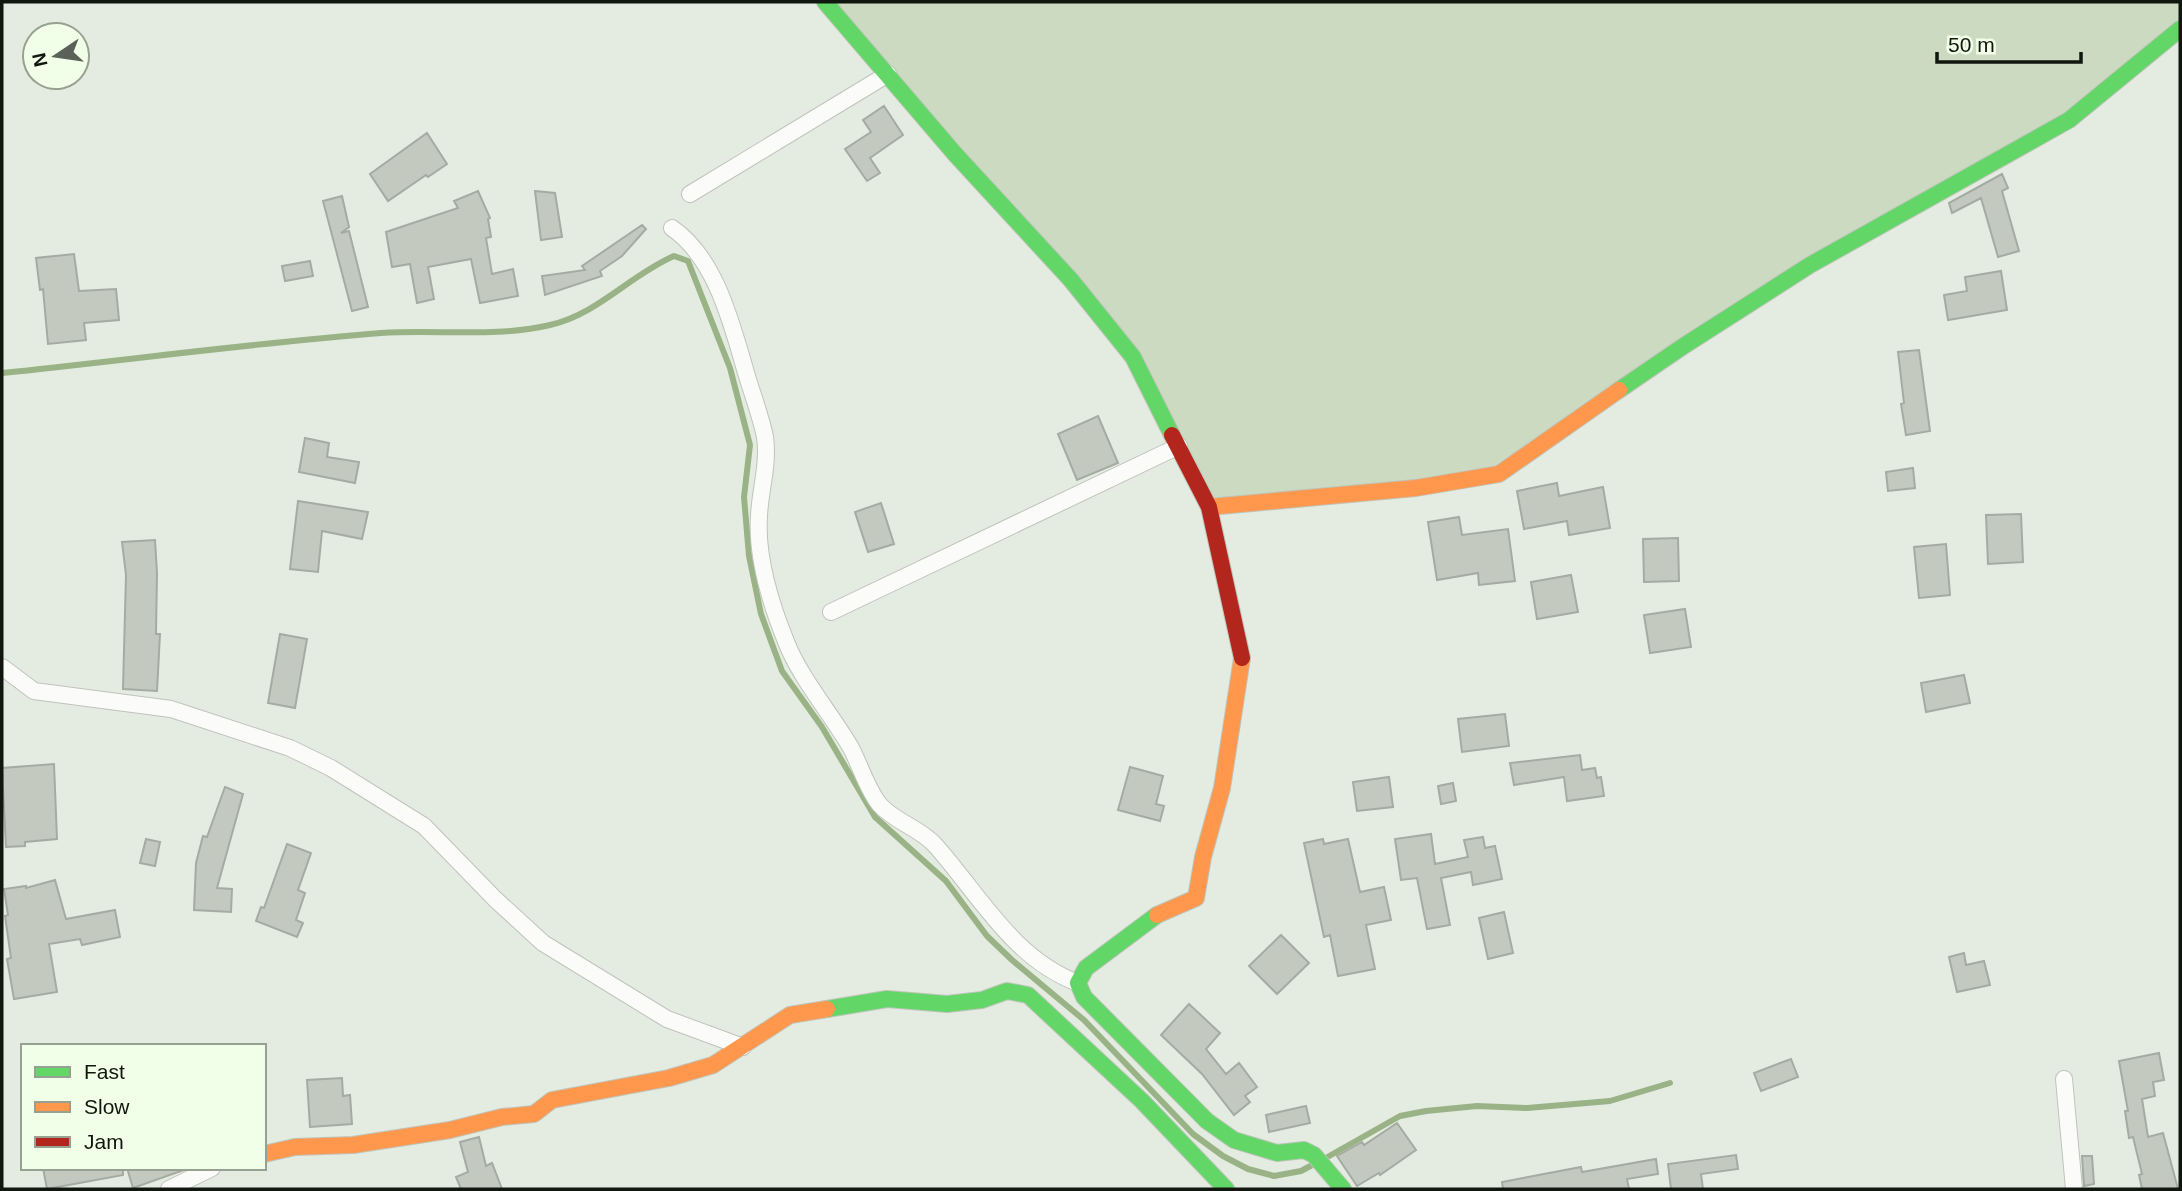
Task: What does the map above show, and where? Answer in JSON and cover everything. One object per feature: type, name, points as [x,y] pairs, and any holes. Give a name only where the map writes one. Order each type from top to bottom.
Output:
[{"type":"street","points":[[825,2],[955,154],[1071,280],[1133,357],[1209,508],[1243,662],[1222,788],[1203,857],[1196,898],[1151,918],[1086,968],[1078,983]]},
{"type":"street","points":[[1209,508],[1416,488],[1499,474],[1682,347],[1810,265],[2069,120],[2180,29]]},
{"type":"street","points":[[690,194],[888,74]]},
{"type":"street","points":[[672,228],[686,238],[700,255],[726,308],[765,437],[766,460],[758,517],[761,555],[766,583],[788,646],[850,748],[880,804],[933,842],[987,911],[1022,948],[1063,977],[1078,983],[1084,997],[1207,1121],[1234,1140],[1277,1153],[1304,1150],[1314,1155],[1343,1189]]},
{"type":"street","points":[[831,612],[1179,446]]},
{"type":"street","points":[[2,667],[34,691],[171,709],[290,748],[331,768],[424,826],[495,899],[543,943],[667,1019],[743,1047]]},
{"type":"street","points":[[266,1154],[295,1147],[390,1139],[450,1130],[502,1117],[534,1114],[552,1100],[669,1078],[713,1065],[790,1015],[887,999],[947,1004],[982,1000],[1007,991],[1028,995],[1142,1101],[1226,1189]]},
{"type":"street","points":[[2064,1079],[2074,1189]]},
{"type":"street","points":[[169,1189],[208,1170]]},
{"type":"green space","points":[[825,2],[2180,2],[2180,29],[2108,91],[1810,265],[1499,474],[1209,507],[1133,357]]},
{"type":"building","points":[[884,106],[903,135],[870,158],[880,173],[867,181],[845,149],[871,132],[863,120]]},
{"type":"building","points":[[427,133],[447,164],[388,201],[370,174]]},
{"type":"building","points":[[2002,174],[2008,188],[2002,191],[2019,251],[1998,257],[1981,198],[1952,213],[1949,203]]},
{"type":"building","points":[[478,191],[490,218],[491,237],[486,238],[492,274],[513,269],[518,296],[480,303],[471,259],[428,267],[434,299],[417,303],[410,264],[392,267],[386,232],[458,208],[454,201]]},
{"type":"building","points":[[535,191],[555,193],[562,237],[541,240]]},
{"type":"building","points":[[342,196],[349,227],[341,233],[349,231],[368,307],[352,311],[323,201]]},
{"type":"building","points":[[642,225],[646,229],[622,256],[600,271],[602,276],[545,295],[542,276],[585,270],[582,266]]},
{"type":"building","points":[[74,254],[79,291],[116,289],[119,320],[84,323],[86,340],[48,344],[43,289],[40,290],[36,258]]},
{"type":"building","points":[[310,261],[313,276],[285,281],[282,266]]},
{"type":"building","points":[[2001,271],[2007,310],[1948,320],[1944,295],[1967,291],[1965,277]]},
{"type":"building","points":[[1919,350],[1930,431],[1906,435],[1898,352]]},
{"type":"building","points":[[1098,416],[1118,463],[1077,480],[1058,434]]},
{"type":"building","points":[[305,438],[329,443],[327,457],[359,462],[355,483],[299,472]]},
{"type":"building","points":[[1913,468],[1915,488],[1888,491],[1886,472]]},
{"type":"building","points":[[1557,483],[1559,496],[1603,487],[1610,528],[1569,535],[1567,521],[1524,529],[1517,491]]},
{"type":"building","points":[[298,501],[368,512],[362,539],[322,531],[318,572],[290,569]]},
{"type":"building","points":[[881,503],[894,544],[868,552],[855,512]]},
{"type":"building","points":[[2021,514],[2023,562],[1988,564],[1986,515]]},
{"type":"building","points":[[1459,517],[1462,535],[1508,529],[1515,581],[1479,585],[1478,573],[1437,580],[1428,522]]},
{"type":"building","points":[[1678,538],[1679,581],[1644,582],[1643,539]]},
{"type":"building","points":[[155,540],[156,634],[160,634],[157,691],[123,689],[126,575],[122,542]]},
{"type":"building","points":[[1946,544],[1950,595],[1919,598],[1914,547]]},
{"type":"building","points":[[1571,575],[1578,612],[1537,619],[1531,582]]},
{"type":"building","points":[[1685,609],[1691,647],[1650,653],[1644,615]]},
{"type":"building","points":[[280,634],[307,639],[295,708],[268,703]]},
{"type":"building","points":[[1964,675],[1970,703],[1926,712],[1921,683]]},
{"type":"building","points":[[1505,714],[1509,746],[1462,752],[1458,719]]},
{"type":"building","points":[[1580,755],[1582,770],[1595,768],[1597,778],[1601,777],[1604,796],[1567,801],[1564,777],[1514,785],[1510,763]]},
{"type":"building","points":[[54,764],[57,839],[6,847],[2,768]]},
{"type":"building","points":[[1130,767],[1163,776],[1156,804],[1164,806],[1160,821],[1118,810]]},
{"type":"building","points":[[1389,777],[1393,807],[1357,811],[1353,782]]},
{"type":"building","points":[[1453,783],[1456,801],[1441,804],[1438,786]]},
{"type":"building","points":[[225,787],[243,794],[217,888],[232,889],[231,912],[194,910],[196,863],[203,836],[207,837]]},
{"type":"building","points":[[1431,834],[1435,864],[1468,857],[1464,840],[1483,837],[1485,848],[1495,846],[1502,879],[1473,885],[1471,872],[1441,878],[1450,925],[1427,929],[1417,878],[1401,880],[1395,839]]},
{"type":"building","points":[[146,839],[160,842],[155,866],[140,863]]},
{"type":"building","points":[[1323,839],[1324,844],[1348,839],[1360,892],[1384,887],[1391,920],[1366,925],[1375,969],[1338,976],[1330,935],[1324,937],[1304,843]]},
{"type":"building","points":[[287,844],[311,853],[298,890],[305,893],[296,920],[303,923],[297,937],[256,921],[261,907],[264,908]]},
{"type":"building","points":[[55,880],[66,919],[115,910],[120,937],[82,945],[80,939],[49,944],[57,992],[14,999],[7,959],[11,958],[4,889],[26,888]]},
{"type":"building","points":[[1504,912],[1513,953],[1488,959],[1479,918]]},
{"type":"building","points":[[1281,935],[1309,963],[1277,994],[1249,966]]},
{"type":"building","points":[[1964,953],[1966,965],[1984,961],[1990,985],[1957,992],[1949,957]]},
{"type":"building","points":[[1189,1004],[1220,1033],[1206,1049],[1226,1074],[1239,1063],[1257,1087],[1245,1096],[1250,1102],[1234,1115],[1202,1074],[1161,1035]]},
{"type":"building","points":[[2159,1053],[2164,1080],[2153,1082],[2155,1096],[2142,1099],[2148,1137],[2163,1133],[2178,1189],[2142,1189],[2139,1175],[2142,1174],[2133,1137],[2129,1138],[2125,1111],[2128,1111],[2119,1061]]},
{"type":"building","points":[[1791,1059],[1798,1077],[1761,1091],[1754,1073]]},
{"type":"building","points":[[342,1078],[343,1096],[350,1095],[352,1124],[310,1127],[307,1080]]},
{"type":"building","points":[[1306,1106],[1310,1123],[1269,1132],[1266,1115]]},
{"type":"building","points":[[1397,1123],[1416,1150],[1380,1175],[1379,1173],[1357,1186],[1337,1156],[1362,1142],[1364,1145]]},
{"type":"building","points":[[479,1137],[486,1166],[492,1163],[502,1189],[461,1189],[456,1177],[468,1172],[460,1142]]},
{"type":"building","points":[[1736,1155],[1738,1169],[1701,1174],[1703,1189],[1671,1189],[1668,1164]]},
{"type":"building","points":[[2082,1156],[2092,1156],[2094,1184],[2084,1186]]},
{"type":"building","points":[[1656,1159],[1658,1174],[1627,1179],[1629,1189],[1503,1189],[1502,1182],[1581,1167],[1582,1172]]},
{"type":"building","points":[[43,1170],[123,1170],[123,1175],[47,1189]]},
{"type":"building","points":[[128,1170],[184,1170],[133,1188]]},
{"type":"waterway","points":[[2,373],[381,333],[529,329],[567,320],[583,312],[674,256],[688,261],[730,368],[750,445],[744,497],[749,556],[761,614],[782,671],[822,727],[875,817],[946,881],[987,936],[1084,1020],[1193,1134],[1223,1156],[1248,1169],[1274,1176],[1301,1171],[1314,1164]]},
{"type":"waterway","points":[[1324,1159],[1400,1116],[1477,1106],[1527,1108],[1610,1101],[1670,1083]]},
{"type":"traffic: fast","points":[[825,2],[955,154],[1071,280],[1133,357],[1172,435]]},
{"type":"traffic: fast","points":[[1619,390],[1810,265],[2069,120],[2180,29]]},
{"type":"traffic: fast","points":[[1157,915],[1086,968],[1078,983],[1084,997],[1207,1121],[1234,1140],[1277,1153],[1304,1150],[1314,1155],[1343,1189]]},
{"type":"traffic: fast","points":[[827,1009],[887,999],[947,1004],[982,1000],[1007,991],[1028,995],[1142,1101],[1226,1189]]},
{"type":"traffic: slow","points":[[1209,507],[1416,488],[1499,474],[1619,390]]},
{"type":"traffic: slow","points":[[1157,915],[1196,898],[1203,857],[1222,788],[1242,658]]},
{"type":"traffic: slow","points":[[266,1154],[295,1147],[353,1145],[450,1130],[502,1117],[534,1114],[552,1100],[669,1078],[713,1065],[790,1015],[827,1009]]},
{"type":"traffic: jam","points":[[1172,435],[1209,507],[1242,658]]}]
